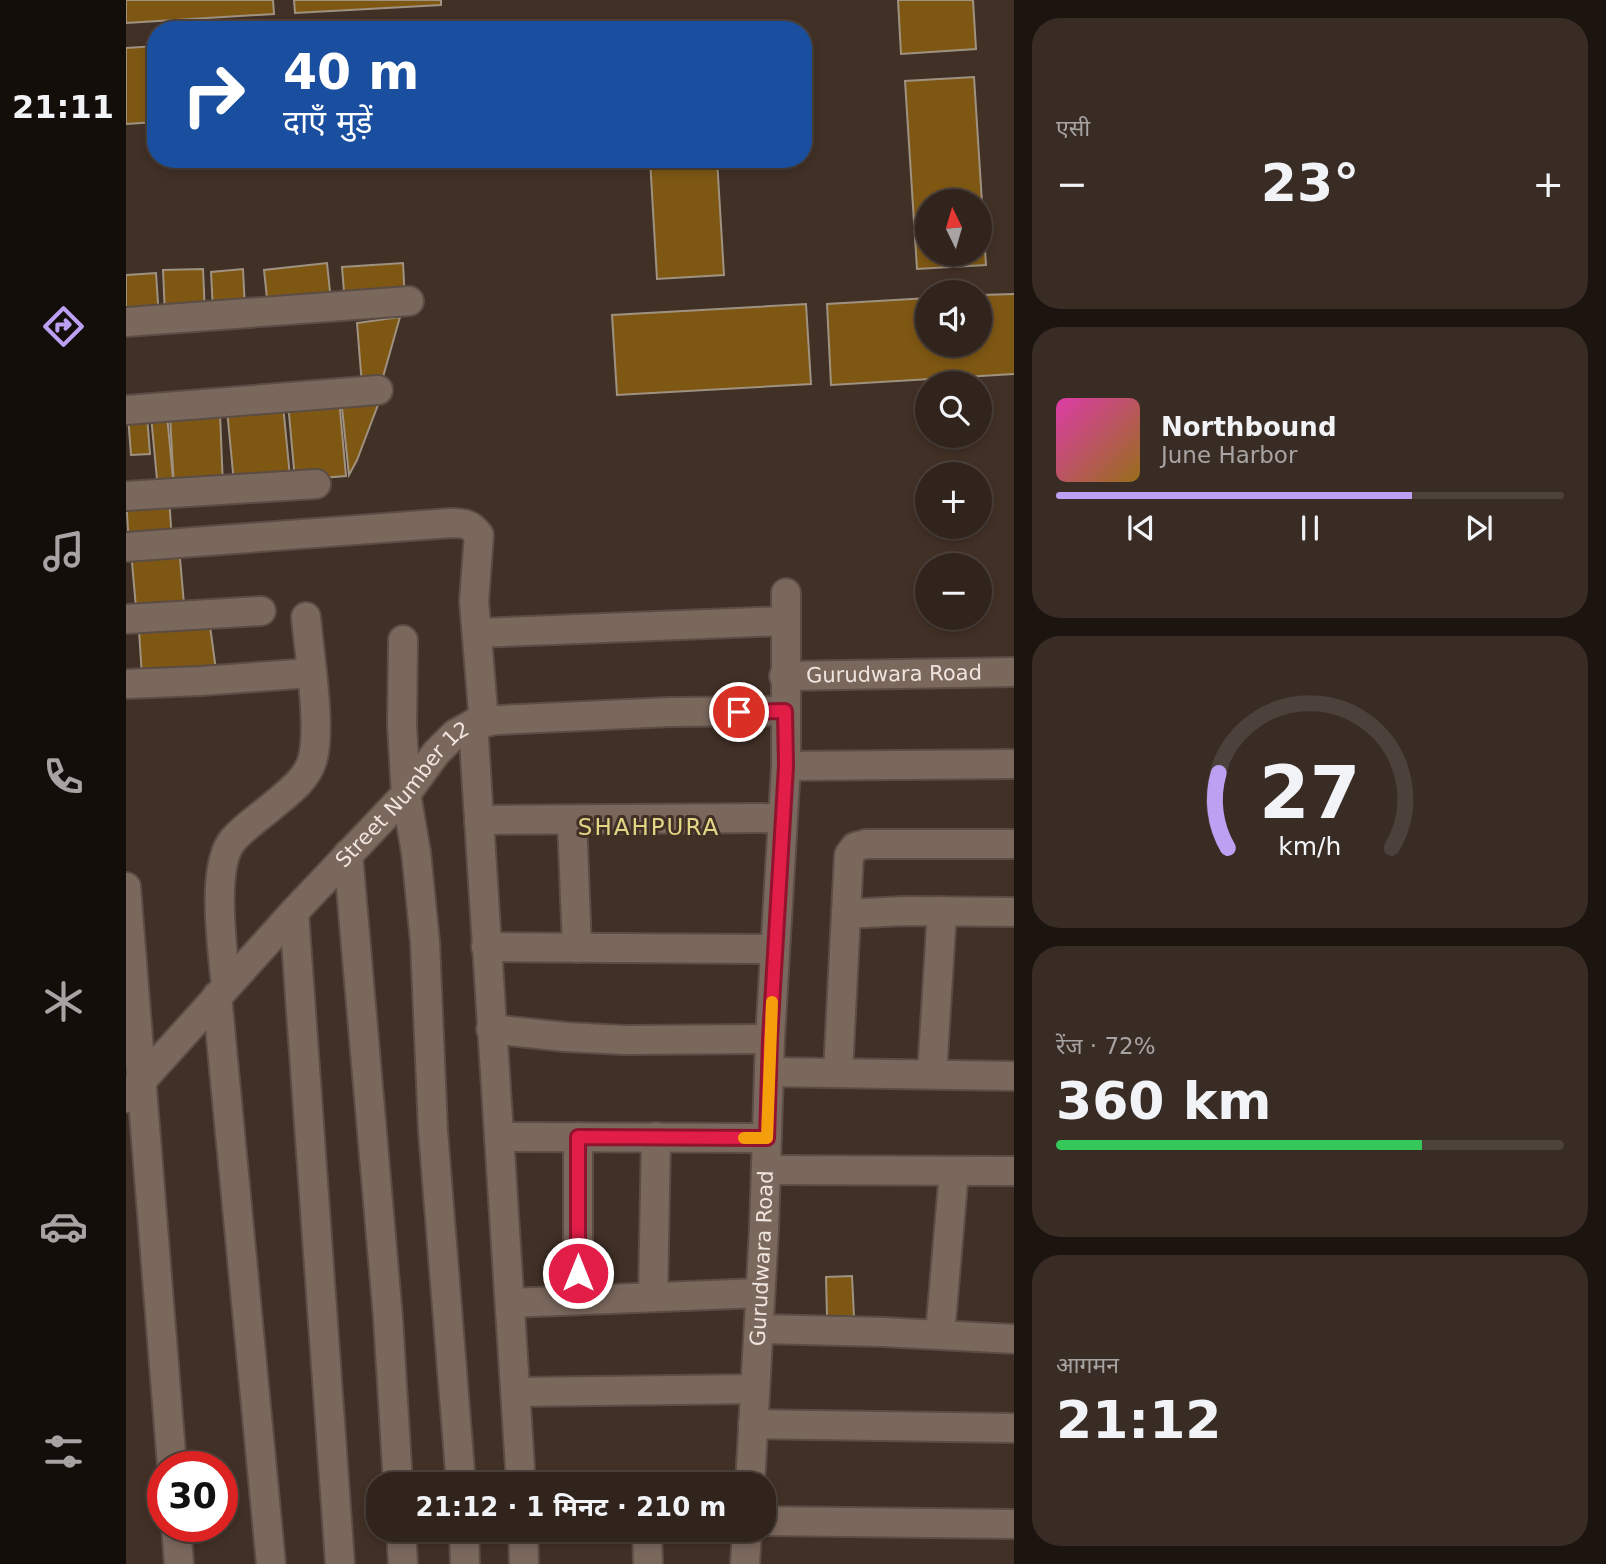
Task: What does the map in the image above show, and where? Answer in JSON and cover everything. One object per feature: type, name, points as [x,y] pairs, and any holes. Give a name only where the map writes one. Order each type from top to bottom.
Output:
[{"type":"street","points":[[126,322],[409,301]]},
{"type":"street","points":[[126,410],[378,390]]},
{"type":"street","points":[[126,496],[316,484]]},
{"type":"street","points":[[126,547],[464,523],[474,528],[479,535],[474,601],[477,633],[479,820],[520,1472]]},
{"type":"street","points":[[477,633],[785,607],[784,676]]},
{"type":"street","points":[[126,620],[261,611]]},
{"type":"street","points":[[271,1564],[222,991],[219,895],[222,869],[232,840],[291,790],[305,775],[312,762],[316,743],[306,617]]},
{"type":"street","points":[[403,640],[402,726],[406,794],[422,902],[433,1131],[460,1472]]},
{"type":"street","name":"Gurudwara Road","points":[[751,1472],[774,949],[786,766],[784,676],[1014,672]]},
{"type":"street","points":[[126,684],[311,673]]},
{"type":"street","name":"Street Number 12","points":[[134,1089],[294,912],[406,794],[436,753],[455,734],[479,723],[670,712],[785,711]]},
{"type":"street","points":[[786,766],[1014,764]]},
{"type":"street","points":[[479,820],[781,818]]},
{"type":"street","points":[[572,820],[578,948]]},
{"type":"street","points":[[838,1073],[849,855],[855,847],[866,844],[1014,844]]},
{"type":"street","points":[[348,854],[388,1318],[397,1472]]},
{"type":"street","points":[[126,887],[134,1089],[170,1451]]},
{"type":"street","points":[[294,912],[340,1564]]},
{"type":"street","points":[[932,1074],[942,912]]},
{"type":"street","points":[[846,914],[1014,912]]},
{"type":"street","points":[[486,947],[774,949]]},
{"type":"street","points":[[491,1029],[624,1040],[770,1039]]},
{"type":"street","points":[[770,1072],[1014,1076]]},
{"type":"street","points":[[499,1137],[767,1138]]},
{"type":"street","points":[[578,1137],[578,1300]]},
{"type":"street","points":[[653,1297],[656,1138]]},
{"type":"street","points":[[766,1170],[1014,1171]]},
{"type":"street","points":[[940,1334],[954,1171]]},
{"type":"street","points":[[510,1303],[760,1293]]},
{"type":"street","points":[[759,1329],[1014,1339]]},
{"type":"street","points":[[516,1392],[755,1389]]},
{"type":"street","points":[[753,1424],[1014,1427]]},
{"type":"street","points":[[776,1521],[1014,1524]]},
{"type":"street","points":[[177,1542],[179,1564]]},
{"type":"street","points":[[402,1542],[403,1564]]},
{"type":"street","points":[[464,1542],[465,1564]]},
{"type":"street","points":[[523,1542],[524,1564]]},
{"type":"street","points":[[647,1542],[648,1564]]},
{"type":"street","points":[[746,1564],[747,1542]]},
{"type":"building","points":[[126,0],[273,0],[274,14],[126,23]]},
{"type":"building","points":[[294,0],[441,0],[441,5],[295,13]]},
{"type":"building","points":[[898,0],[973,0],[976,49],[901,54]]},
{"type":"building","points":[[147,47],[147,123],[126,124],[126,48]]},
{"type":"building","points":[[974,77],[981,189],[915,189],[915,238],[905,81]]},
{"type":"building","points":[[651,168],[718,168],[724,275],[657,279]]},
{"type":"building","points":[[327,263],[331,301],[268,308],[264,270]]},
{"type":"building","points":[[403,263],[405,300],[345,304],[342,267]]},
{"type":"building","points":[[917,266],[969,266],[917,269]]},
{"type":"building","points":[[203,269],[205,314],[165,315],[163,270]]},
{"type":"building","points":[[243,269],[245,309],[213,311],[211,272]]},
{"type":"building","points":[[156,273],[159,318],[126,320],[126,275]]},
{"type":"building","points":[[1014,294],[1014,374],[992,375],[992,371],[915,371],[915,380],[831,385],[827,304],[915,299],[915,357],[992,357],[992,295]]},
{"type":"building","points":[[806,304],[811,384],[617,395],[612,315]]},
{"type":"building","points":[[400,317],[381,384],[362,385],[357,323]]},
{"type":"building","points":[[381,397],[357,460],[349,475],[341,398]]},
{"type":"building","points":[[339,399],[346,476],[295,480],[288,403]]},
{"type":"building","points":[[283,405],[290,477],[234,483],[227,410]]},
{"type":"building","points":[[220,414],[223,486],[174,488],[170,416]]},
{"type":"building","points":[[147,415],[150,454],[131,455],[128,416]]},
{"type":"building","points":[[167,415],[174,489],[158,490],[151,416]]},
{"type":"building","points":[[169,495],[172,543],[129,546],[126,498]]},
{"type":"building","points":[[179,547],[184,604],[136,608],[131,551]]},
{"type":"building","points":[[210,626],[216,670],[142,676],[139,631]]},
{"type":"building","points":[[852,1276],[854,1316],[827,1317],[826,1277]]},
{"type":"slow traffic","points":[[744,1138],[767,1138],[772,1002]]},
{"type":"district","name":"SHAHPURA","points":[[649,827]]},
{"type":"route","points":[[578,1273],[578,1137],[767,1138],[781,818],[786,766],[785,711],[739,712]]}]
